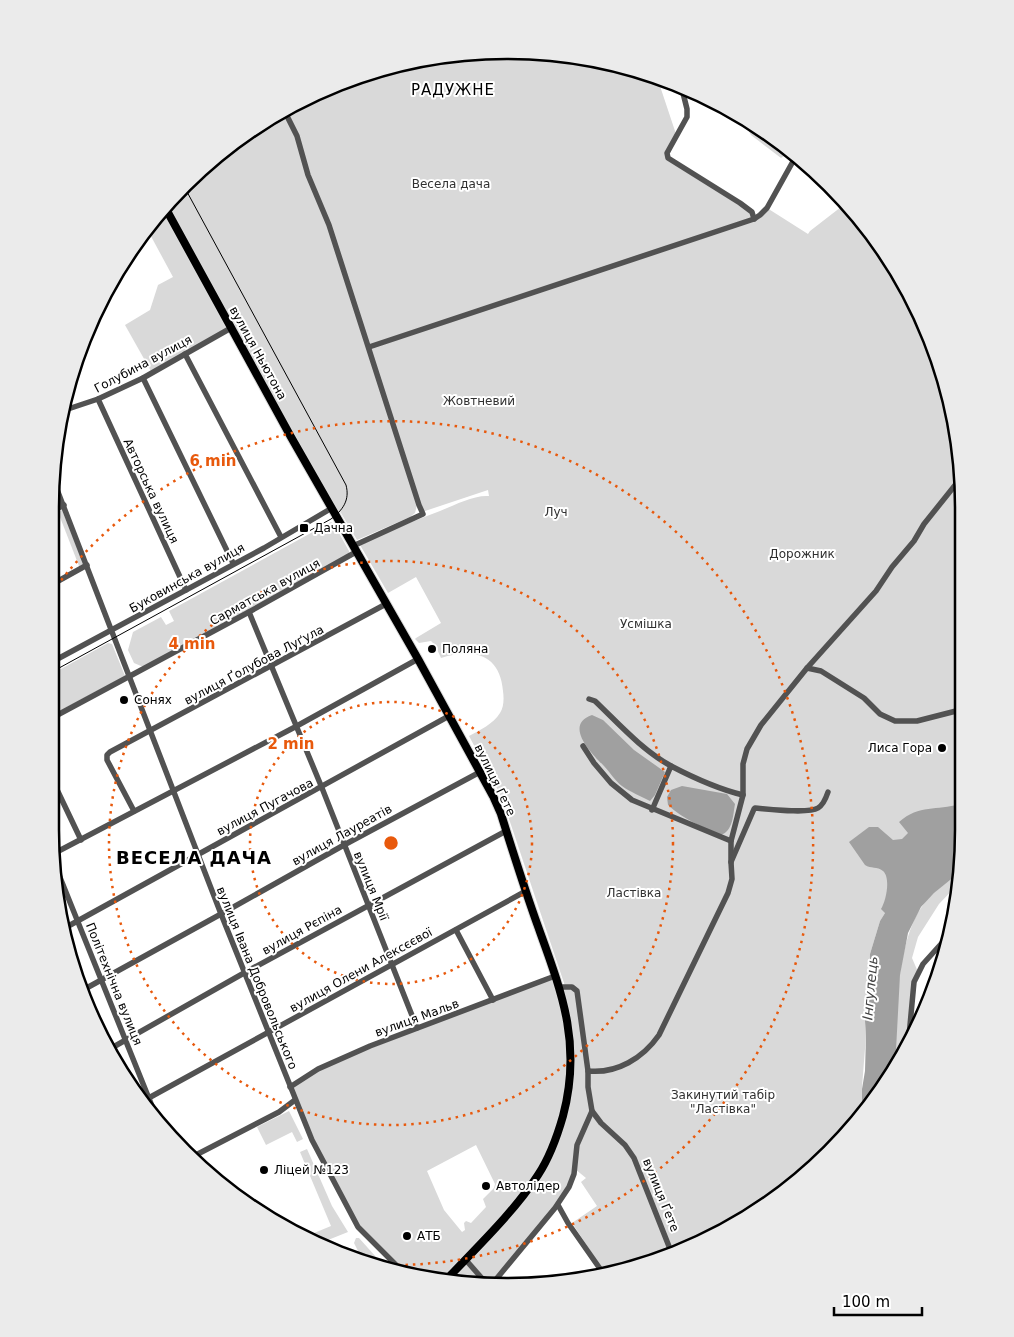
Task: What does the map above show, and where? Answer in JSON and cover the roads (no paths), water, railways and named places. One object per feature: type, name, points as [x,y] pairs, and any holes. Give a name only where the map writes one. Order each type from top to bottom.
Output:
[{"type":"main road","name":"вулиця Ньютона","points":[[168,213],[332,508]]},
{"type":"main road","name":"вулиця Ґете","points":[[332,508],[418,659],[495,802],[556,976],[569,1029],[572,1061],[567,1098],[554,1143],[539,1174],[525,1194],[451,1274]]},
{"type":"street","points":[[684,95],[687,117],[667,153],[668,158],[752,212],[754,219]]},
{"type":"street","points":[[287,117],[297,136],[308,175],[330,226],[369,347],[754,219],[760,216],[767,208],[793,162]]},
{"type":"street","name":"Голубина вулиця","points":[[70,409],[98,400],[143,378],[231,328]]},
{"type":"street","name":"Сарматська вулиця","points":[[59,714],[249,612],[355,549],[423,514],[369,347]]},
{"type":"street","points":[[185,354],[281,537]]},
{"type":"street","points":[[143,378],[233,563]]},
{"type":"street","name":"Авторська вулиця","points":[[98,400],[186,590]]},
{"type":"street","points":[[588,1071],[608,1071],[637,1058],[651,1047],[659,1035],[728,894],[732,878],[731,841],[743,794],[743,764],[747,748],[761,725],[807,668],[876,591],[892,567],[914,541],[924,524],[954,486]]},
{"type":"street","name":"вулиця Івана Добровольського","points":[[59,493],[244,973],[317,1152],[358,1227],[394,1264]]},
{"type":"street","points":[[59,508],[64,505]]},
{"type":"street","name":"Буковинська вулиця","points":[[59,657],[186,590],[332,508]]},
{"type":"street","points":[[59,581],[87,565]]},
{"type":"street","name":"вулиця Ґолубова Луґула","points":[[134,811],[107,760],[107,755],[110,752],[386,604]]},
{"type":"street","name":"вулиця Мрії","points":[[249,612],[295,727],[322,788],[417,1028]]},
{"type":"street","points":[[60,851],[295,727],[418,659]]},
{"type":"street","points":[[807,668],[821,671],[864,698],[880,714],[895,721],[917,721],[955,711]]},
{"type":"street","points":[[588,699],[596,701],[631,736],[661,760],[689,776],[732,792],[743,794]]},
{"type":"street","name":"вулиця Пугачова","points":[[69,926],[322,788],[449,716]]},
{"type":"street","points":[[583,746],[594,763],[611,782],[632,800],[652,810],[731,841]]},
{"type":"street","points":[[652,810],[671,766]]},
{"type":"street","name":"вулиця Лауреатів","points":[[88,987],[480,772]]},
{"type":"street","points":[[731,862],[755,808],[808,811],[817,809],[823,803],[828,792]]},
{"type":"street","points":[[59,794],[81,840]]},
{"type":"street","name":"вулиця Рєпіна","points":[[115,1046],[244,973],[506,831]]},
{"type":"street","name":"Політехнічна вулиця","points":[[62,883],[146,1096]]},
{"type":"street","name":"вулиця Олени Алексєєвої","points":[[148,1099],[526,891]]},
{"type":"street","points":[[456,930],[493,1000]]},
{"type":"street","points":[[910,1026],[914,982],[923,964],[940,945]]},
{"type":"street","name":"вулиця Мальв","points":[[290,1087],[318,1069],[340,1058],[556,976]]},
{"type":"street","points":[[497,1278],[558,1205],[572,1181],[577,1145],[592,1111],[577,991],[572,987],[559,987]]},
{"type":"street","points":[[198,1154],[279,1112],[295,1100]]},
{"type":"street","name":"вулиця Ґете","points":[[592,1111],[601,1123],[625,1145],[634,1158],[669,1247]]},
{"type":"street","points":[[558,1205],[568,1223],[600,1269]]},
{"type":"street","points":[[465,1259],[481,1277]]},
{"type":"water","points":[[592,715],[603,720],[634,750],[665,772],[655,795],[650,801],[619,784],[587,747],[580,732],[580,726],[584,720]]},
{"type":"water","points":[[682,786],[727,794],[735,804],[732,822],[725,833],[721,835],[700,826],[686,819],[668,805],[667,797],[671,790]]},
{"type":"water","name":"Інгулець","points":[[955,805],[952,878],[921,907],[908,933],[900,975],[896,1052],[862,1104],[870,954],[880,921],[885,913],[881,909],[885,901],[887,879],[883,871],[865,865],[849,842],[869,827],[878,827],[893,840],[902,839],[908,833],[899,822],[907,816],[921,810]]},
{"type":"tram line","points":[[59,668],[331,519],[339,512],[346,500],[346,485],[187,193]]},
{"type":"place","name":"Дачна","points":[[304,528]]},
{"type":"place","name":"Поляна","points":[[432,649]]},
{"type":"place","name":"Сонях","points":[[124,700]]},
{"type":"place","name":"Лиса Гора","points":[[942,748]]},
{"type":"place","name":"Ліцей №123","points":[[264,1170]]},
{"type":"place","name":"Автолідер","points":[[486,1186]]},
{"type":"place","name":"АТБ","points":[[407,1236]]},
{"type":"district","name":"РАДУЖНЕ","points":[[453,90]]},
{"type":"district","name":"ВЕСЕЛА ДАЧА","points":[[194,857]]},
{"type":"park label","name":"Весела дача","points":[[451,184]]},
{"type":"park label","name":"Жовтневий","points":[[479,401]]},
{"type":"park label","name":"Луч","points":[[556,512]]},
{"type":"park label","name":"Дорожник","points":[[802,554]]},
{"type":"park label","name":"Усмішка","points":[[646,624]]},
{"type":"park label","name":"Ластівка","points":[[634,893]]},
{"type":"park label","name":"Закинутий табір \"Ластівка\"","points":[[723,1102]]}]
